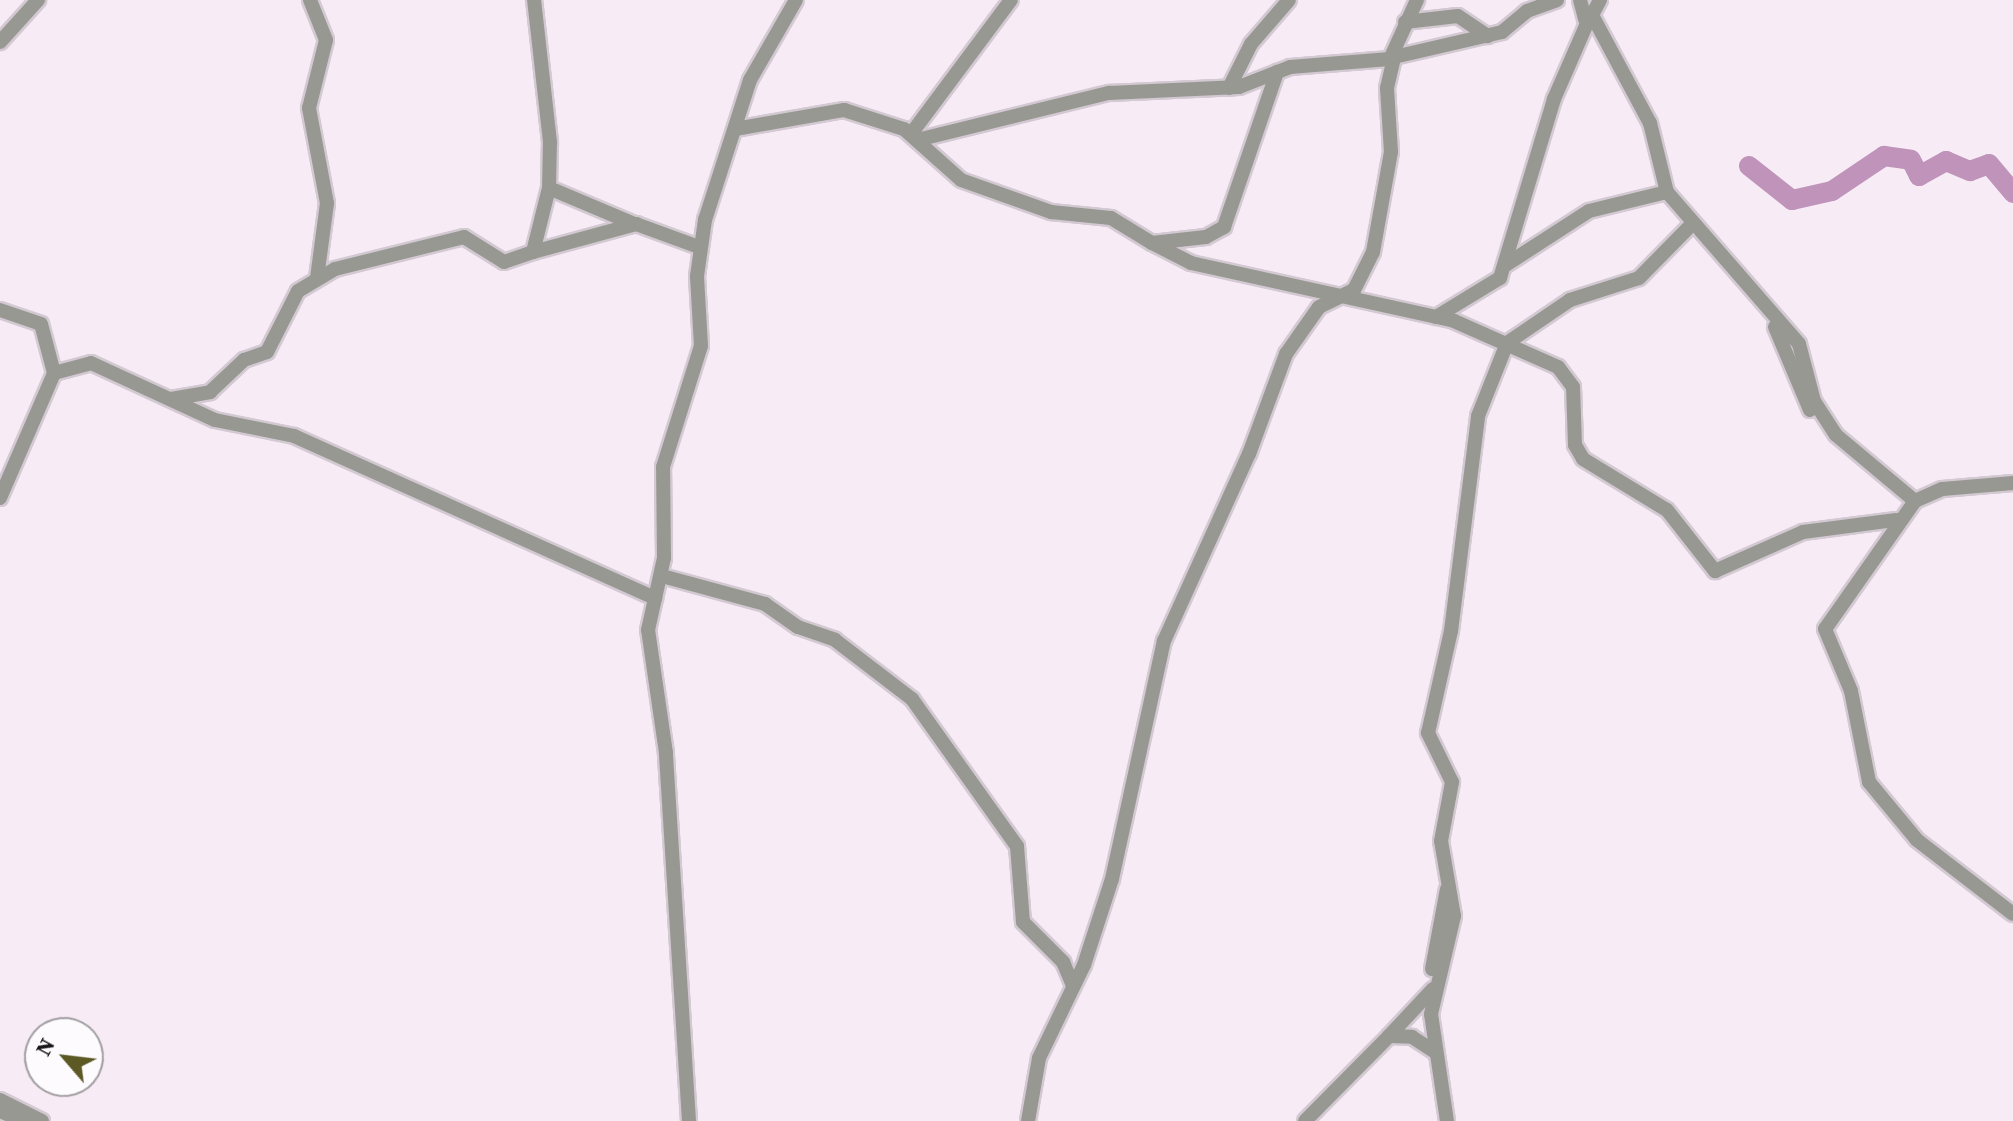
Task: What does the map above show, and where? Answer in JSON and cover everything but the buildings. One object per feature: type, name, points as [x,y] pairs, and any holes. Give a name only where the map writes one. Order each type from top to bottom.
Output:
[{"type":"street","points":[[0,42],[38,0]]},
{"type":"street","points":[[310,0],[326,40],[309,108],[327,203],[317,278]]},
{"type":"street","points":[[533,252],[549,188],[548,85],[534,0]]},
{"type":"street","points":[[689,1121],[666,753],[649,642],[655,598],[662,576],[665,447],[701,346],[699,247],[750,80],[796,0]]},
{"type":"street","points":[[914,137],[1011,0]]},
{"type":"street","points":[[1229,88],[1251,44],[1289,0]]},
{"type":"street","points":[[1028,1121],[1039,1058],[1073,986],[1120,850],[1164,641],[1249,454],[1286,354],[1319,307],[1348,294],[1378,238],[1391,152],[1387,88],[1405,22],[1417,0]]},
{"type":"street","points":[[914,137],[1118,91],[1229,88],[1277,72],[1394,57],[1488,36],[1557,0]]},
{"type":"street","points":[[1580,0],[1593,10],[1650,123],[1667,192],[1691,225],[1773,314],[1805,403],[1915,501]]},
{"type":"street","points":[[1504,266],[1507,236],[1593,10]]},
{"type":"street","points":[[1405,22],[1445,14],[1488,36]]},
{"type":"street","points":[[1152,243],[1206,237],[1224,227],[1277,72]]},
{"type":"street","points":[[735,129],[844,110],[914,137],[961,180],[1051,212],[1111,218],[1191,263],[1348,294],[1436,317],[1507,343],[1569,375],[1575,445],[1583,459],[1667,510],[1715,571],[1803,532],[1896,520]]},
{"type":"street","points":[[549,188],[699,247]]},
{"type":"street","points":[[1436,317],[1489,288],[1504,266],[1589,211],[1667,192]]},
{"type":"street","points":[[170,399],[210,392],[244,360],[267,352],[290,302],[317,278],[464,237],[504,262],[636,224]]},
{"type":"street","points":[[1447,1121],[1435,1052],[1434,985],[1454,916],[1441,841],[1452,782],[1429,723],[1451,631],[1469,455],[1507,343],[1570,300],[1639,278],[1691,225]]},
{"type":"street","points":[[0,310],[41,324],[54,373],[0,498]]},
{"type":"street","points":[[54,373],[91,363],[215,420],[294,436],[655,598]]},
{"type":"street","points":[[2013,483],[1942,489],[1915,501],[1896,520],[1825,629],[1851,691],[1861,768],[1917,840],[2013,914]]},
{"type":"street","points":[[662,576],[765,604],[798,627],[835,640],[912,699],[1017,846],[1023,922],[1063,962],[1073,986]]},
{"type":"street","points":[[1305,1121],[1389,1036],[1434,985]]},
{"type":"street","points":[[1389,1036],[1412,1037],[1435,1052]]},
{"type":"street","points":[[0,1100],[42,1121]]},
{"type":"street","points":[[0,1111],[23,1121]]},
{"type":"waterway","points":[[1749,166],[1792,200],[1832,191],[1884,156],[1911,160],[1919,176],[1946,161],[1970,171],[1989,164],[2013,193]]}]
